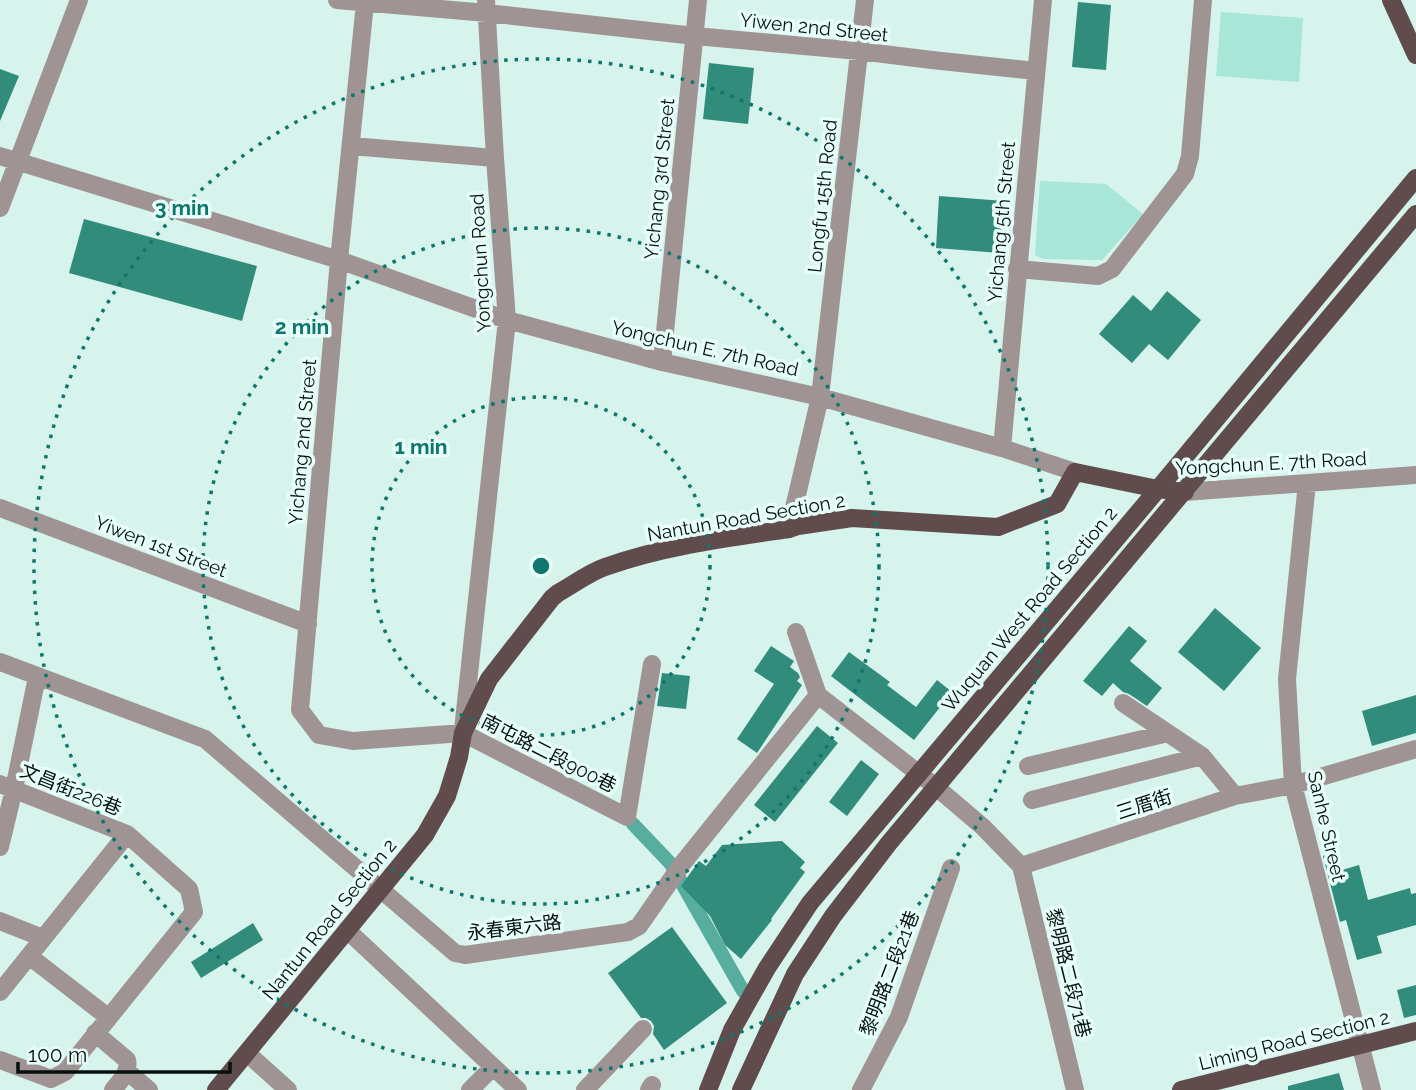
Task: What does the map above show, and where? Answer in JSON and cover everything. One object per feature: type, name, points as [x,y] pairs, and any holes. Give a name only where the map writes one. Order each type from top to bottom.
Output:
[{"type":"main road","points":[[1391,0],[1416,55]]},
{"type":"main road","name":"Wuquan West Road Section 2","points":[[708,1090],[733,1030],[767,968],[810,903],[1416,178]]},
{"type":"main road","points":[[741,1090],[795,974],[833,916],[889,843],[1416,214]]},
{"type":"main road","name":"Yongchun E. 7th Road","points":[[1075,472],[1185,492]]},
{"type":"main road","name":"Nantun Road Section 2","points":[[216,1090],[425,835],[441,808],[455,774],[463,733],[488,679],[558,593],[602,568],[661,550],[797,526],[852,519],[998,527],[1057,504],[1075,472]]},
{"type":"main road","name":"Liming Road Section 2","points":[[1181,1090],[1416,1031]]},
{"type":"street","points":[[0,208],[79,0]]},
{"type":"street","name":"Yiwen 2nd Street","points":[[337,0],[487,6],[695,36],[1036,71]]},
{"type":"street","name":"Yichang 3rd Street","points":[[662,362],[698,0]]},
{"type":"street","name":"Longfu 15th Road","points":[[789,528],[820,397],[865,0]]},
{"type":"street","name":"Yichang 5th Street","points":[[1002,448],[1042,0]]},
{"type":"street","points":[[1017,269],[1098,276],[1112,269],[1185,174],[1190,156],[1203,0]]},
{"type":"street","name":"Yichang 2nd Street","points":[[365,3],[339,260],[300,710],[319,735],[353,741],[463,733]]},
{"type":"street","name":"Yongchun Road","points":[[463,733],[507,320],[487,6]]},
{"type":"street","points":[[351,146],[495,158]]},
{"type":"street","name":"Yongchun E. 7th Road","points":[[0,156],[339,260],[507,320],[662,362],[820,397],[1002,448],[1075,472]]},
{"type":"street","name":"Yongchun E. 7th Road","points":[[1185,492],[1416,475]]},
{"type":"street","name":"Sanhe Street","points":[[1307,483],[1287,679],[1293,785],[1372,1090]]},
{"type":"street","name":"Yiwen 1st Street","points":[[0,508],[308,624]]},
{"type":"street","points":[[796,632],[818,695],[936,787],[983,827],[1021,866]]},
{"type":"street","name":"永春東六路","points":[[0,662],[205,739],[380,890],[456,953],[465,955],[628,932],[639,926],[682,864],[818,695]]},
{"type":"street","name":"南屯路二段900巷","points":[[463,733],[627,817],[652,664]]},
{"type":"street","points":[[0,847],[7,786],[37,677]]},
{"type":"street","points":[[1123,703],[1202,756],[1235,796]]},
{"type":"street","points":[[1028,766],[1168,733]]},
{"type":"street","name":"三厝街","points":[[1021,866],[1235,796],[1293,785],[1416,749]]},
{"type":"street","points":[[1032,800],[1202,756]]},
{"type":"street","name":"文昌街226巷","points":[[7,786],[127,834],[189,889],[194,912],[108,1017]]},
{"type":"street","points":[[0,992],[127,834]]},
{"type":"street","name":"黎明路二段71巷","points":[[1021,866],[1075,1090]]},
{"type":"street","name":"黎明路二段21巷","points":[[861,1090],[899,1017],[951,868]]},
{"type":"street","points":[[0,921],[43,938]]},
{"type":"street","points":[[347,930],[518,1090]]},
{"type":"street","points":[[0,1060],[51,1079],[65,1072],[108,1017],[29,956]]},
{"type":"street","points":[[585,1090],[643,1029]]},
{"type":"street","points":[[95,1033],[127,1060],[127,1071],[113,1090]]},
{"type":"street","points":[[247,1053],[288,1090]]},
{"type":"street","points":[[470,1090],[493,1067]]},
{"type":"street","points":[[127,1071],[149,1090]]},
{"type":"green space","points":[[1221,12],[1303,18],[1299,82],[1216,76]]},
{"type":"green space","points":[[1040,181],[1106,184],[1143,214],[1102,260],[1043,259],[1035,255]]},
{"type":"building","points":[[1078,2],[1111,5],[1106,70],[1072,67]]},
{"type":"building","points":[[709,63],[754,68],[748,124],[703,119]]},
{"type":"building","points":[[0,69],[19,76],[0,121]]},
{"type":"building","points":[[939,196],[1004,201],[1000,253],[936,248]]},
{"type":"building","points":[[84,219],[257,266],[242,321],[69,273]]},
{"type":"building","points":[[1167,291],[1201,320],[1168,360],[1149,344],[1132,363],[1099,334],[1133,295],[1151,311]]},
{"type":"building","points":[[1215,608],[1261,648],[1224,691],[1178,652]]},
{"type":"building","points":[[1129,626],[1147,641],[1130,661],[1162,688],[1147,706],[1113,683],[1102,696],[1083,681]]},
{"type":"building","points":[[771,646],[794,661],[790,667],[798,673],[800,677],[797,681],[802,685],[757,753],[737,739],[774,684],[754,671]]},
{"type":"building","points":[[849,652],[890,682],[887,685],[916,707],[937,680],[952,692],[914,740],[831,676]]},
{"type":"building","points":[[662,673],[690,676],[686,709],[657,706]]},
{"type":"building","points":[[1416,695],[1416,733],[1372,746],[1362,711]]},
{"type":"building","points":[[817,726],[838,743],[775,822],[754,805]]},
{"type":"building","points":[[861,760],[879,774],[847,816],[829,802]]},
{"type":"building","points":[[782,841],[805,862],[800,868],[805,872],[741,959],[725,945],[710,916],[681,886],[699,861],[706,866],[722,845]]},
{"type":"building","points":[[1337,852],[1342,870],[1359,865],[1368,900],[1410,888],[1411,894],[1416,893],[1416,925],[1377,936],[1382,953],[1357,960],[1346,920],[1340,922],[1323,856]]},
{"type":"building","points":[[253,923],[263,940],[201,978],[191,962]]},
{"type":"building","points":[[672,927],[727,1003],[664,1050],[653,1034],[654,1026],[651,1021],[641,1018],[608,973]]},
{"type":"building","points":[[1416,985],[1416,1015],[1404,1018],[1397,990]]},
{"type":"building","points":[[1339,1073],[1344,1090],[1288,1090],[1288,1086]]},
{"type":"waterway","points":[[633,824],[671,864],[743,991]]}]
